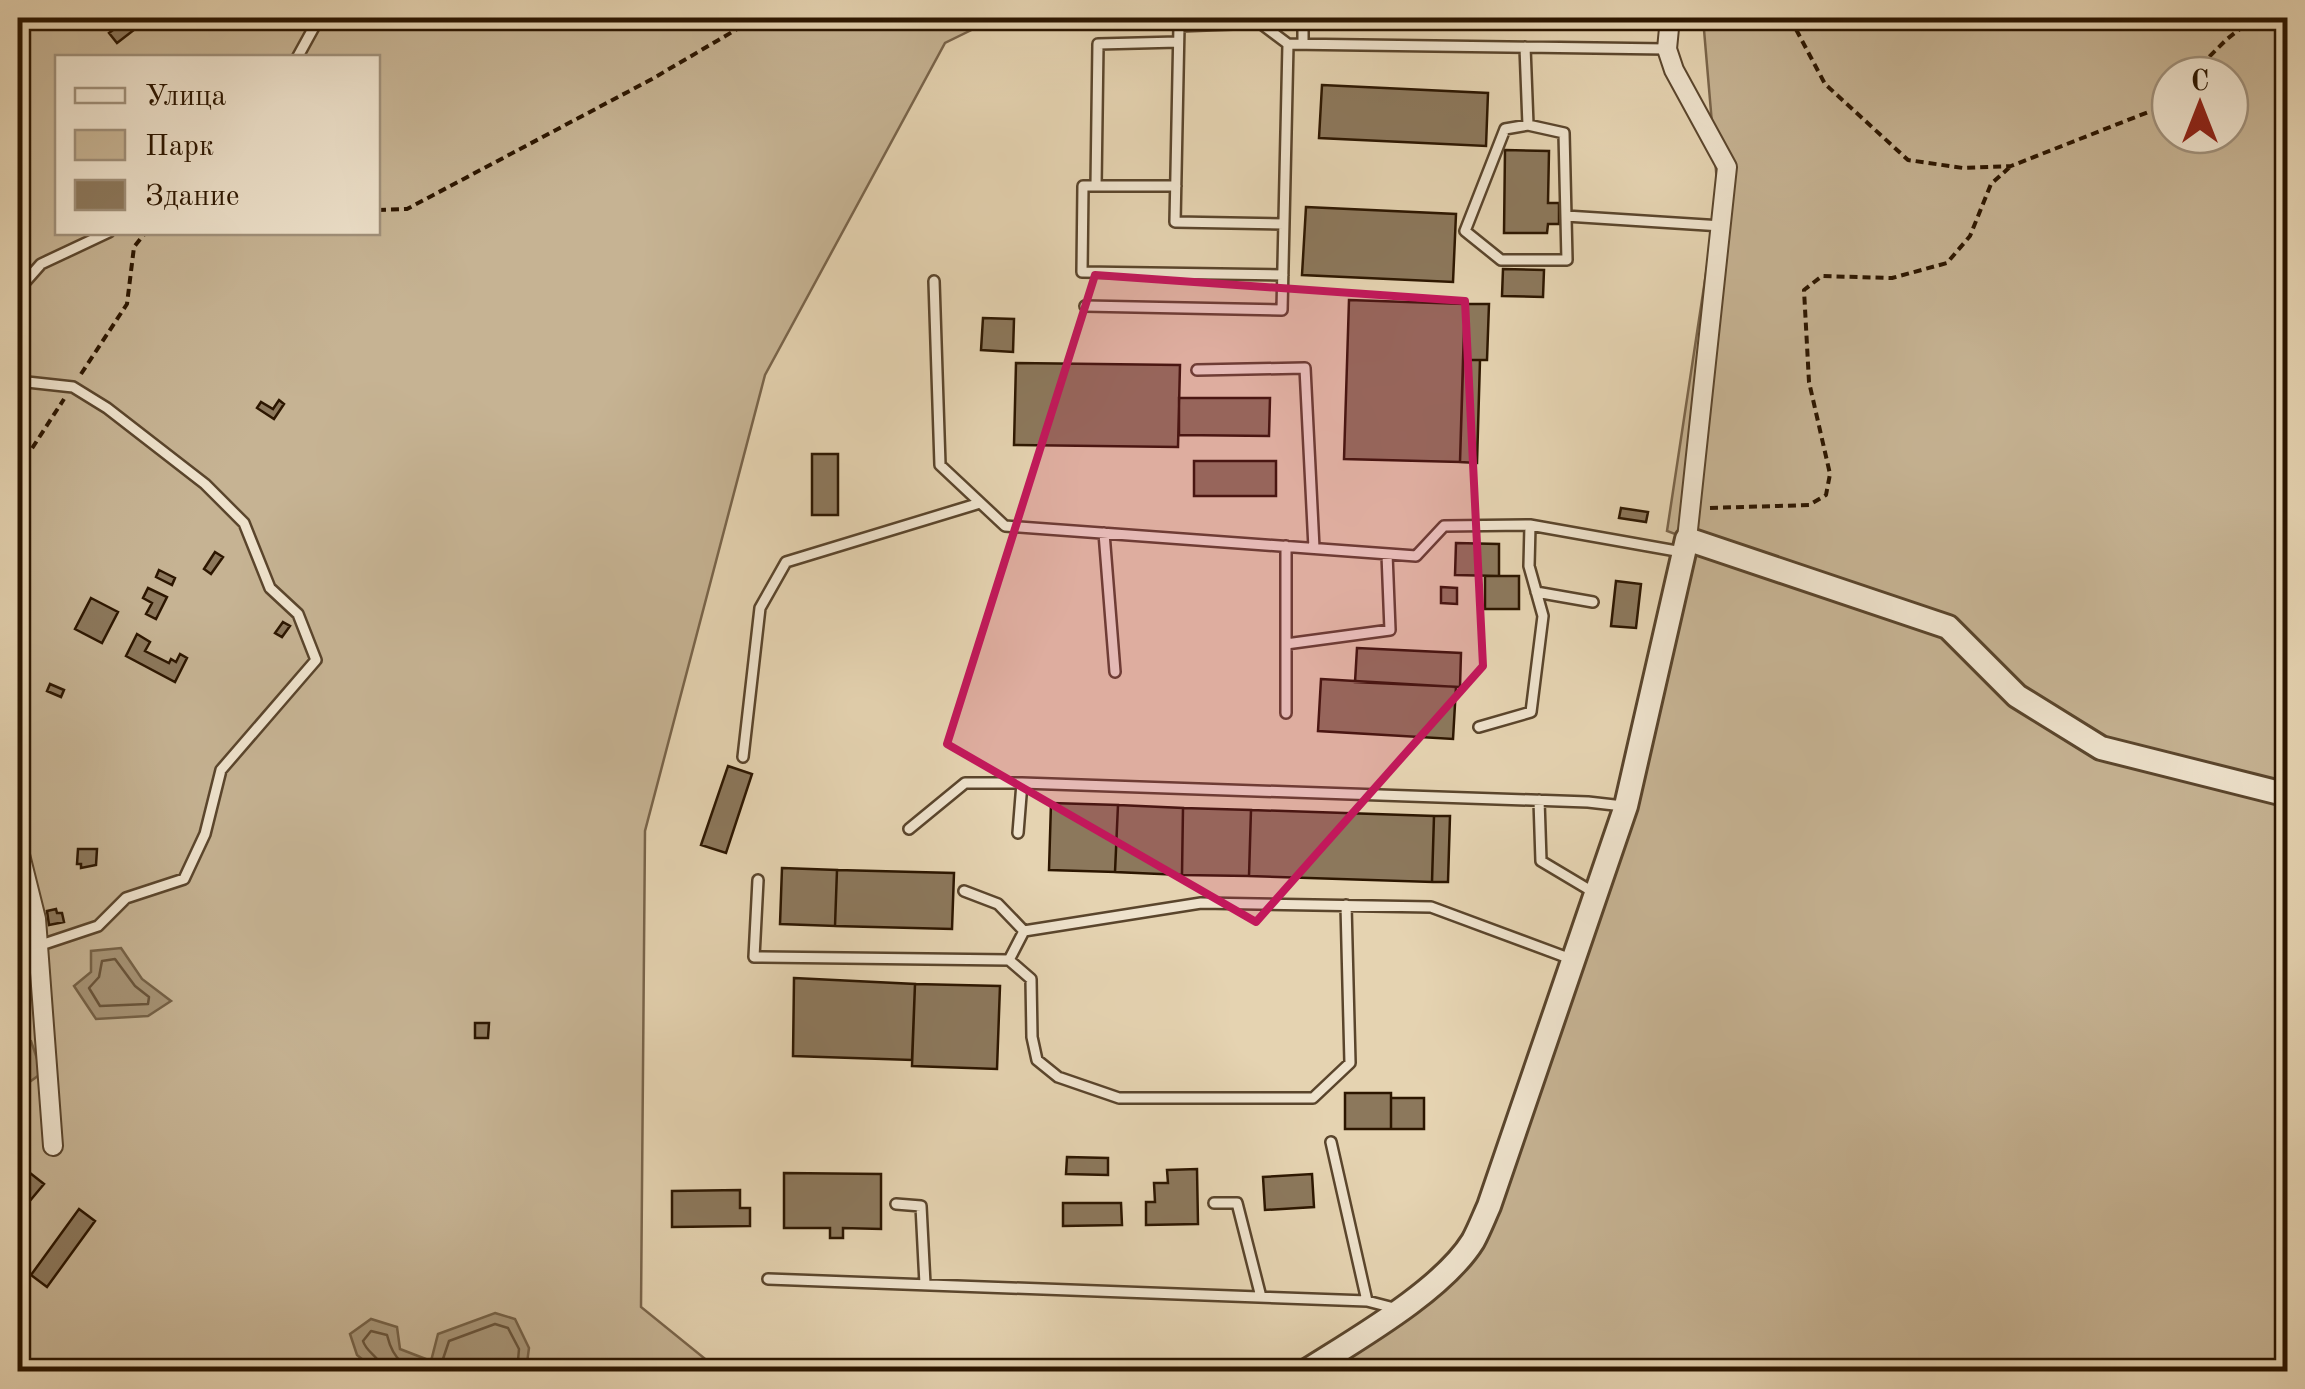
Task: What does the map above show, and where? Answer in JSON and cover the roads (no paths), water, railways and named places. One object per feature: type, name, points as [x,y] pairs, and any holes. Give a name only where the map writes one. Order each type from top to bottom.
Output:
[{"type":"street","points":[[1306,1372],[1400,1310],[1472,1243],[1490,1206],[1626,806],[1685,545],[1727,167],[1674,70],[1666,49],[1670,18]]},
{"type":"street","points":[[1685,545],[1948,627],[2016,696],[2102,748],[2288,795]]},
{"type":"street","points":[[18,847],[20,871],[36,918],[54,1146]]},
{"type":"lane","points":[[300,55],[319,18]]},
{"type":"lane","points":[[1303,44],[1304,18]]},
{"type":"lane","points":[[1284,224],[1175,222],[1179,26],[1260,22],[1288,44],[1666,49]]},
{"type":"lane","points":[[1096,186],[1098,44],[1178,42]]},
{"type":"lane","points":[[1085,306],[1282,310],[1288,44]]},
{"type":"lane","points":[[1525,47],[1528,124]]},
{"type":"lane","points":[[1528,124],[1564,134],[1566,216],[1566,260],[1501,260],[1466,230],[1505,129],[1528,124]]},
{"type":"lane","points":[[1176,186],[1083,186],[1082,272],[1283,275]]},
{"type":"lane","points":[[1566,216],[1722,226]]},
{"type":"lane","points":[[19,287],[41,264],[103,235]]},
{"type":"lane","points":[[18,261],[19,287]]},
{"type":"lane","points":[[934,281],[940,465],[1005,526],[1416,556],[1444,526],[1530,526],[1685,545]]},
{"type":"lane","points":[[1196,370],[1305,368],[1314,548]]},
{"type":"lane","points":[[18,381],[72,387],[107,408],[205,484],[244,523],[270,588],[298,614],[316,660],[221,770],[205,834],[184,878],[126,898],[98,926],[38,946]]},
{"type":"lane","points":[[743,757],[760,608],[786,562],[980,503]]},
{"type":"lane","points":[[1479,727],[1531,712],[1543,616],[1529,566],[1530,526]]},
{"type":"lane","points":[[1104,533],[1115,672]]},
{"type":"lane","points":[[1286,546],[1286,713]]},
{"type":"lane","points":[[1286,644],[1390,630],[1387,554]]},
{"type":"lane","points":[[1536,592],[1593,602]]},
{"type":"lane","points":[[910,830],[965,783],[1626,806]]},
{"type":"lane","points":[[1018,833],[1022,783]]},
{"type":"lane","points":[[1539,800],[1542,861],[1596,893]]},
{"type":"lane","points":[[758,880],[754,957],[1009,960],[1031,979],[1032,1036],[1037,1060],[1058,1076],[1119,1098],[1313,1098],[1350,1062],[1346,905]]},
{"type":"lane","points":[[964,891],[998,904],[1024,931]]},
{"type":"lane","points":[[1024,931],[1201,903],[1432,907],[1572,959]]},
{"type":"lane","points":[[1009,960],[1024,931]]},
{"type":"lane","points":[[1332,1142],[1367,1301]]},
{"type":"lane","points":[[1214,1204],[1237,1203],[1261,1297]]},
{"type":"lane","points":[[896,1204],[921,1206],[925,1284]]},
{"type":"lane","points":[[768,1279],[1367,1301],[1400,1310]]},
{"type":"water","points":[[121,948],[142,979],[171,1001],[148,1016],[96,1019],[74,986],[91,972],[91,951]]},
{"type":"water","points":[[18,1039],[31,1041],[42,1073],[18,1085]]},
{"type":"water","points":[[495,1313],[515,1319],[529,1348],[526,1371],[374,1369],[357,1355],[350,1334],[371,1319],[397,1327],[400,1349],[431,1361],[438,1334]]}]
